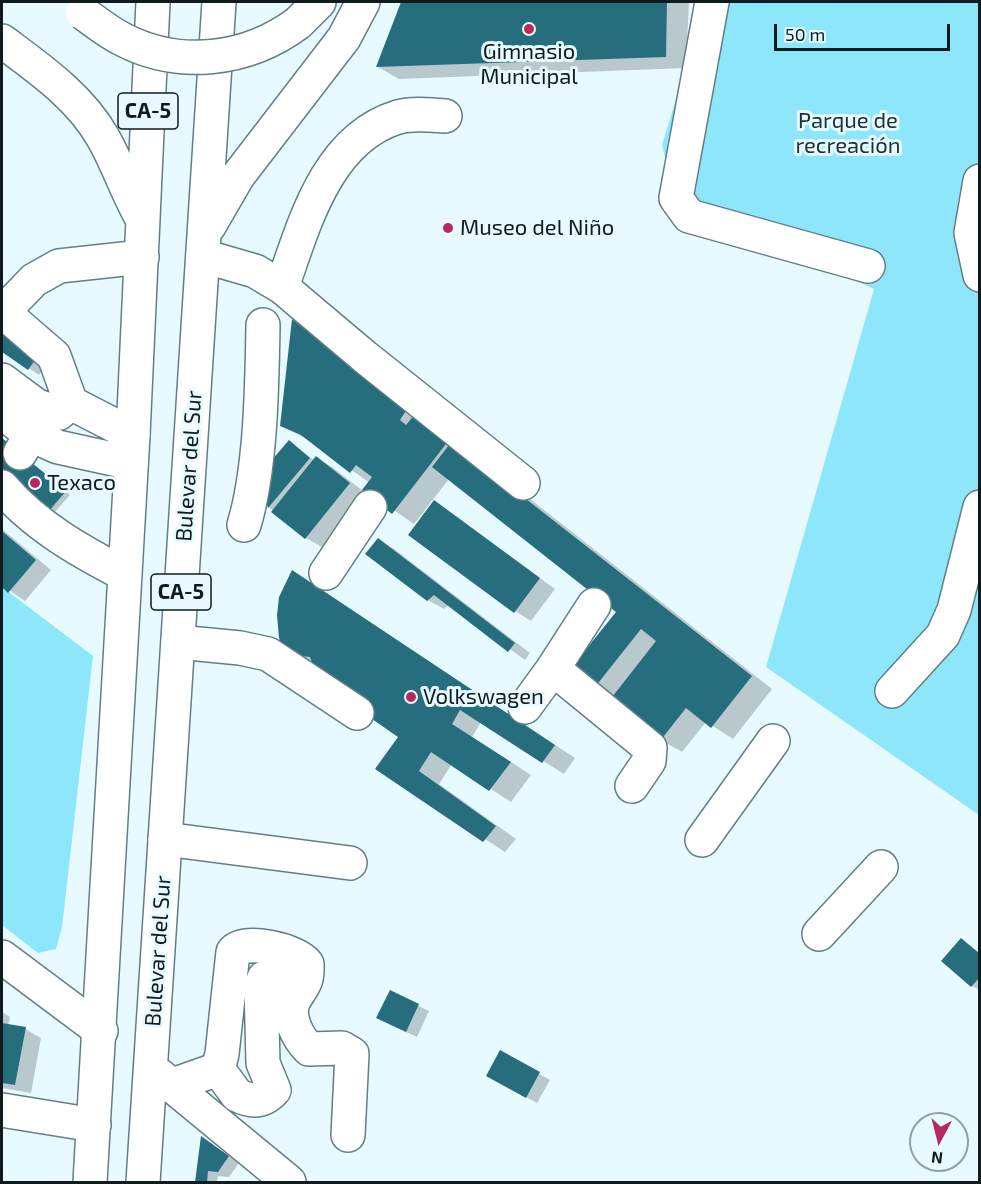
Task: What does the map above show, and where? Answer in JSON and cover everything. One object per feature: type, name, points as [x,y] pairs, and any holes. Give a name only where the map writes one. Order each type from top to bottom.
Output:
[{"type":"main road","name":"CA-5","points":[[90,1182],[101,1031],[144,221],[153,2]]},
{"type":"main road","name":"Bulevar del Sur","points":[[143,1182],[161,1077],[165,839],[219,2]]},
{"type":"main road","points":[[363,2],[331,56],[238,176],[204,246],[282,287],[364,357],[523,483]]},
{"type":"main road","points":[[712,2],[676,198],[689,216],[868,266]]},
{"type":"main road","points":[[77,7],[122,39],[141,48],[183,58],[219,56],[248,50],[283,34],[308,12]]},
{"type":"main road","points":[[2,41],[56,83],[88,116],[102,137],[126,191],[144,221]]},
{"type":"main road","points":[[282,287],[323,183],[344,153],[381,124],[400,117],[417,114],[445,116]]},
{"type":"main road","points":[[980,181],[971,233],[980,275]]},
{"type":"main road","points":[[132,449],[71,403],[54,356],[2,312],[34,280],[59,266],[142,257]]},
{"type":"main road","points":[[244,525],[250,504],[254,470],[262,381],[263,326]]},
{"type":"main road","points":[[2,380],[46,411],[59,413],[71,403]]},
{"type":"main road","points":[[2,412],[22,511],[86,554],[124,574]]},
{"type":"main road","points":[[11,465],[58,447],[132,449]]},
{"type":"main road","points":[[326,573],[370,507]]},
{"type":"main road","points":[[892,691],[944,635],[954,610],[980,507]]},
{"type":"main road","points":[[525,707],[594,605]]},
{"type":"main road","points":[[178,642],[240,648],[268,654],[357,713]]},
{"type":"main road","points":[[552,670],[650,748],[650,761],[632,786]]},
{"type":"main road","points":[[702,840],[773,741]]},
{"type":"main road","points":[[165,839],[350,863]]},
{"type":"main road","points":[[819,934],[881,867]]},
{"type":"main road","points":[[218,1069],[222,1054],[235,948],[250,945],[278,949],[304,959],[308,974],[304,988],[294,1000],[292,1019],[302,1041],[309,1049],[342,1048],[348,1049],[352,1054],[348,1135]]},
{"type":"main road","points":[[2,957],[101,1031]]},
{"type":"main road","points":[[218,1069],[237,1095],[258,1100],[267,1098],[274,1090],[263,1063],[261,986],[264,978],[284,986],[294,1000]]},
{"type":"main road","points":[[161,1077],[218,1069]]},
{"type":"main road","points":[[161,1077],[289,1182]]},
{"type":"main road","points":[[2,1110],[94,1125]]},
{"type":"green space","name":"Parque de recreación","points":[[706,2],[979,2],[979,815],[766,667],[874,289],[676,202],[662,145]]},
{"type":"green space","points":[[2,587],[93,656],[62,927],[56,949],[38,953],[2,925]]},
{"type":"building","name":"Gimnasio Municipal","points":[[401,2],[667,2],[666,57],[376,67]]},
{"type":"building","points":[[292,319],[407,409],[400,420],[406,425],[415,414],[449,440],[392,514],[362,490],[372,477],[356,465],[350,473],[301,435],[280,426]]},
{"type":"building","points":[[2,327],[40,353],[28,370],[2,352]]},
{"type":"building","name":"Texaco","points":[[2,438],[66,491],[49,511],[2,472]]},
{"type":"building","points":[[289,440],[310,458],[268,508],[259,475]]},
{"type":"building","points":[[452,441],[752,676],[711,728],[686,708],[660,741],[609,701],[656,641],[641,629],[595,687],[571,668],[616,612],[432,467]]},
{"type":"building","points":[[316,456],[350,483],[305,539],[271,512]]},
{"type":"building","points":[[434,500],[540,578],[514,613],[408,535]]},
{"type":"building","points":[[2,531],[36,560],[8,593],[2,587]]},
{"type":"building","points":[[378,538],[515,643],[508,652],[434,595],[427,601],[365,554]]},
{"type":"building","name":"Volkswagen","points":[[292,570],[555,745],[542,763],[460,710],[452,724],[511,762],[489,791],[431,752],[419,771],[496,826],[483,842],[375,769],[398,737],[320,683],[310,657],[284,654],[279,638],[277,615],[279,597]]},
{"type":"building","points":[[961,938],[980,954],[980,977],[971,987],[941,961]]},
{"type":"building","points":[[390,990],[419,1004],[406,1032],[376,1018]]},
{"type":"building","points":[[2,1023],[26,1027],[15,1085],[2,1083]]},
{"type":"building","points":[[500,1050],[540,1072],[526,1098],[486,1076]]},
{"type":"building","points":[[201,1136],[229,1156],[218,1172],[208,1171],[207,1182],[195,1182]]},
{"type":"place","name":"Gimnasio Municipal","points":[[529,29]]},
{"type":"place","name":"Museo del Niño","points":[[448,228]]},
{"type":"place","name":"Texaco","points":[[35,483]]},
{"type":"place","name":"Volkswagen","points":[[411,697]]}]
